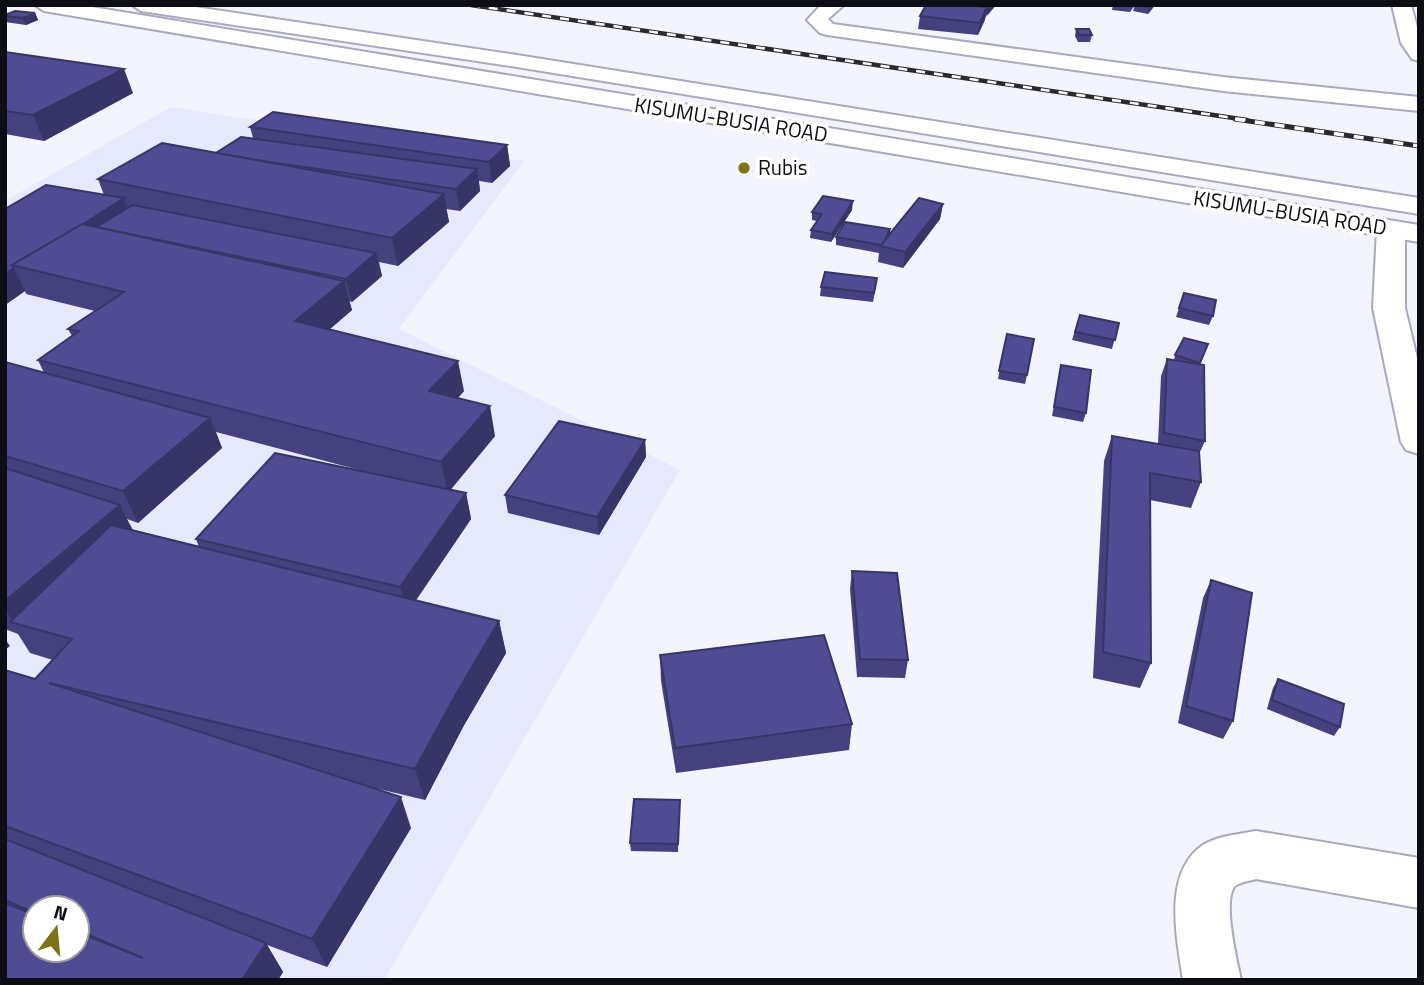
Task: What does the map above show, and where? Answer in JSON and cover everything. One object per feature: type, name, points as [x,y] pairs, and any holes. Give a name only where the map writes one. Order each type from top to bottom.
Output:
[{"type":"main road","name":"KISUMU-BUSIA ROAD","points":[[44,5],[1405,232]]},
{"type":"main road","points":[[141,5],[517,61],[1419,206]]},
{"type":"main road","points":[[835,5],[823,12],[817,20],[827,29],[1223,84],[1419,104]]},
{"type":"main road","points":[[1401,5],[1411,43],[1419,55]]},
{"type":"main road","points":[[1405,232],[1389,308],[1419,442]]},
{"type":"main road","points":[[1212,980],[1204,931],[1203,886],[1221,863],[1256,855],[1419,883]]},
{"type":"shaded area","points":[[171,107],[524,161],[399,329],[680,470],[384,980],[5,980],[5,201]]},
{"type":"building","points":[[926,5],[987,7],[980,23],[920,16]]},
{"type":"building","points":[[975,5],[991,5],[986,10],[987,7]]},
{"type":"building","points":[[15,11],[35,13],[23,18],[5,16]]},
{"type":"building","points":[[1076,29],[1089,29],[1092,35],[1079,35]]},
{"type":"building","points":[[5,52],[124,69],[33,115],[5,111]]},
{"type":"building","points":[[273,112],[507,145],[489,162],[250,127]]},
{"type":"building","points":[[241,137],[477,169],[456,189],[216,153]]},
{"type":"building","points":[[162,143],[444,194],[392,238],[98,179]]},
{"type":"building","points":[[46,185],[124,198],[12,265],[14,268],[5,274],[5,209]]},
{"type":"building","points":[[823,196],[853,201],[832,234],[811,230],[822,214],[812,212]]},
{"type":"building","points":[[919,198],[943,204],[905,252],[880,246]]},
{"type":"building","points":[[133,205],[376,253],[346,279],[96,227]]},
{"type":"building","points":[[845,222],[890,229],[881,245],[836,237]]},
{"type":"building","points":[[82,224],[344,281],[295,321],[458,361],[429,391],[490,406],[441,462],[38,360],[79,331],[68,329],[124,292],[12,265]]},
{"type":"building","points":[[825,272],[877,278],[874,293],[821,287]]},
{"type":"building","points":[[1184,293],[1216,300],[1213,316],[1179,308]]},
{"type":"building","points":[[1080,315],[1119,323],[1115,340],[1075,332]]},
{"type":"building","points":[[1007,334],[1034,339],[1027,375],[999,371]]},
{"type":"building","points":[[1184,338],[1208,344],[1200,363],[1175,355]]},
{"type":"building","points":[[1167,359],[1204,365],[1205,441],[1164,433]]},
{"type":"building","points":[[5,362],[210,418],[123,491],[5,456]]},
{"type":"building","points":[[1061,365],[1091,370],[1086,413],[1054,407]]},
{"type":"building","points":[[559,421],[645,440],[597,517],[505,495]]},
{"type":"building","points":[[1112,436],[1199,451],[1201,482],[1150,473],[1151,663],[1103,652]]},
{"type":"building","points":[[275,453],[466,493],[400,587],[196,539]]},
{"type":"building","points":[[5,468],[120,505],[5,601]]},
{"type":"building","points":[[111,525],[499,621],[415,769],[49,683],[401,797],[312,939],[5,826],[5,670],[35,679],[72,639],[10,622]]},
{"type":"building","points":[[852,571],[897,573],[908,660],[860,659]]},
{"type":"building","points":[[1211,580],[1252,593],[1233,721],[1186,706]]},
{"type":"building","points":[[824,635],[852,724],[675,748],[660,655]]},
{"type":"building","points":[[1278,679],[1344,704],[1340,727],[1272,700]]},
{"type":"building","points":[[634,799],[680,800],[678,844],[630,843]]},
{"type":"building","points":[[5,839],[266,943],[242,980],[5,980],[5,903],[21,909],[21,964],[91,964],[91,938],[143,958],[91,936],[91,894],[21,894],[21,907],[5,900]]},
{"type":"railway","points":[[471,5],[1247,120]]},
{"type":"railway","points":[[1235,119],[1419,146]]},
{"type":"place","name":"Rubis","points":[[744,168]]}]
